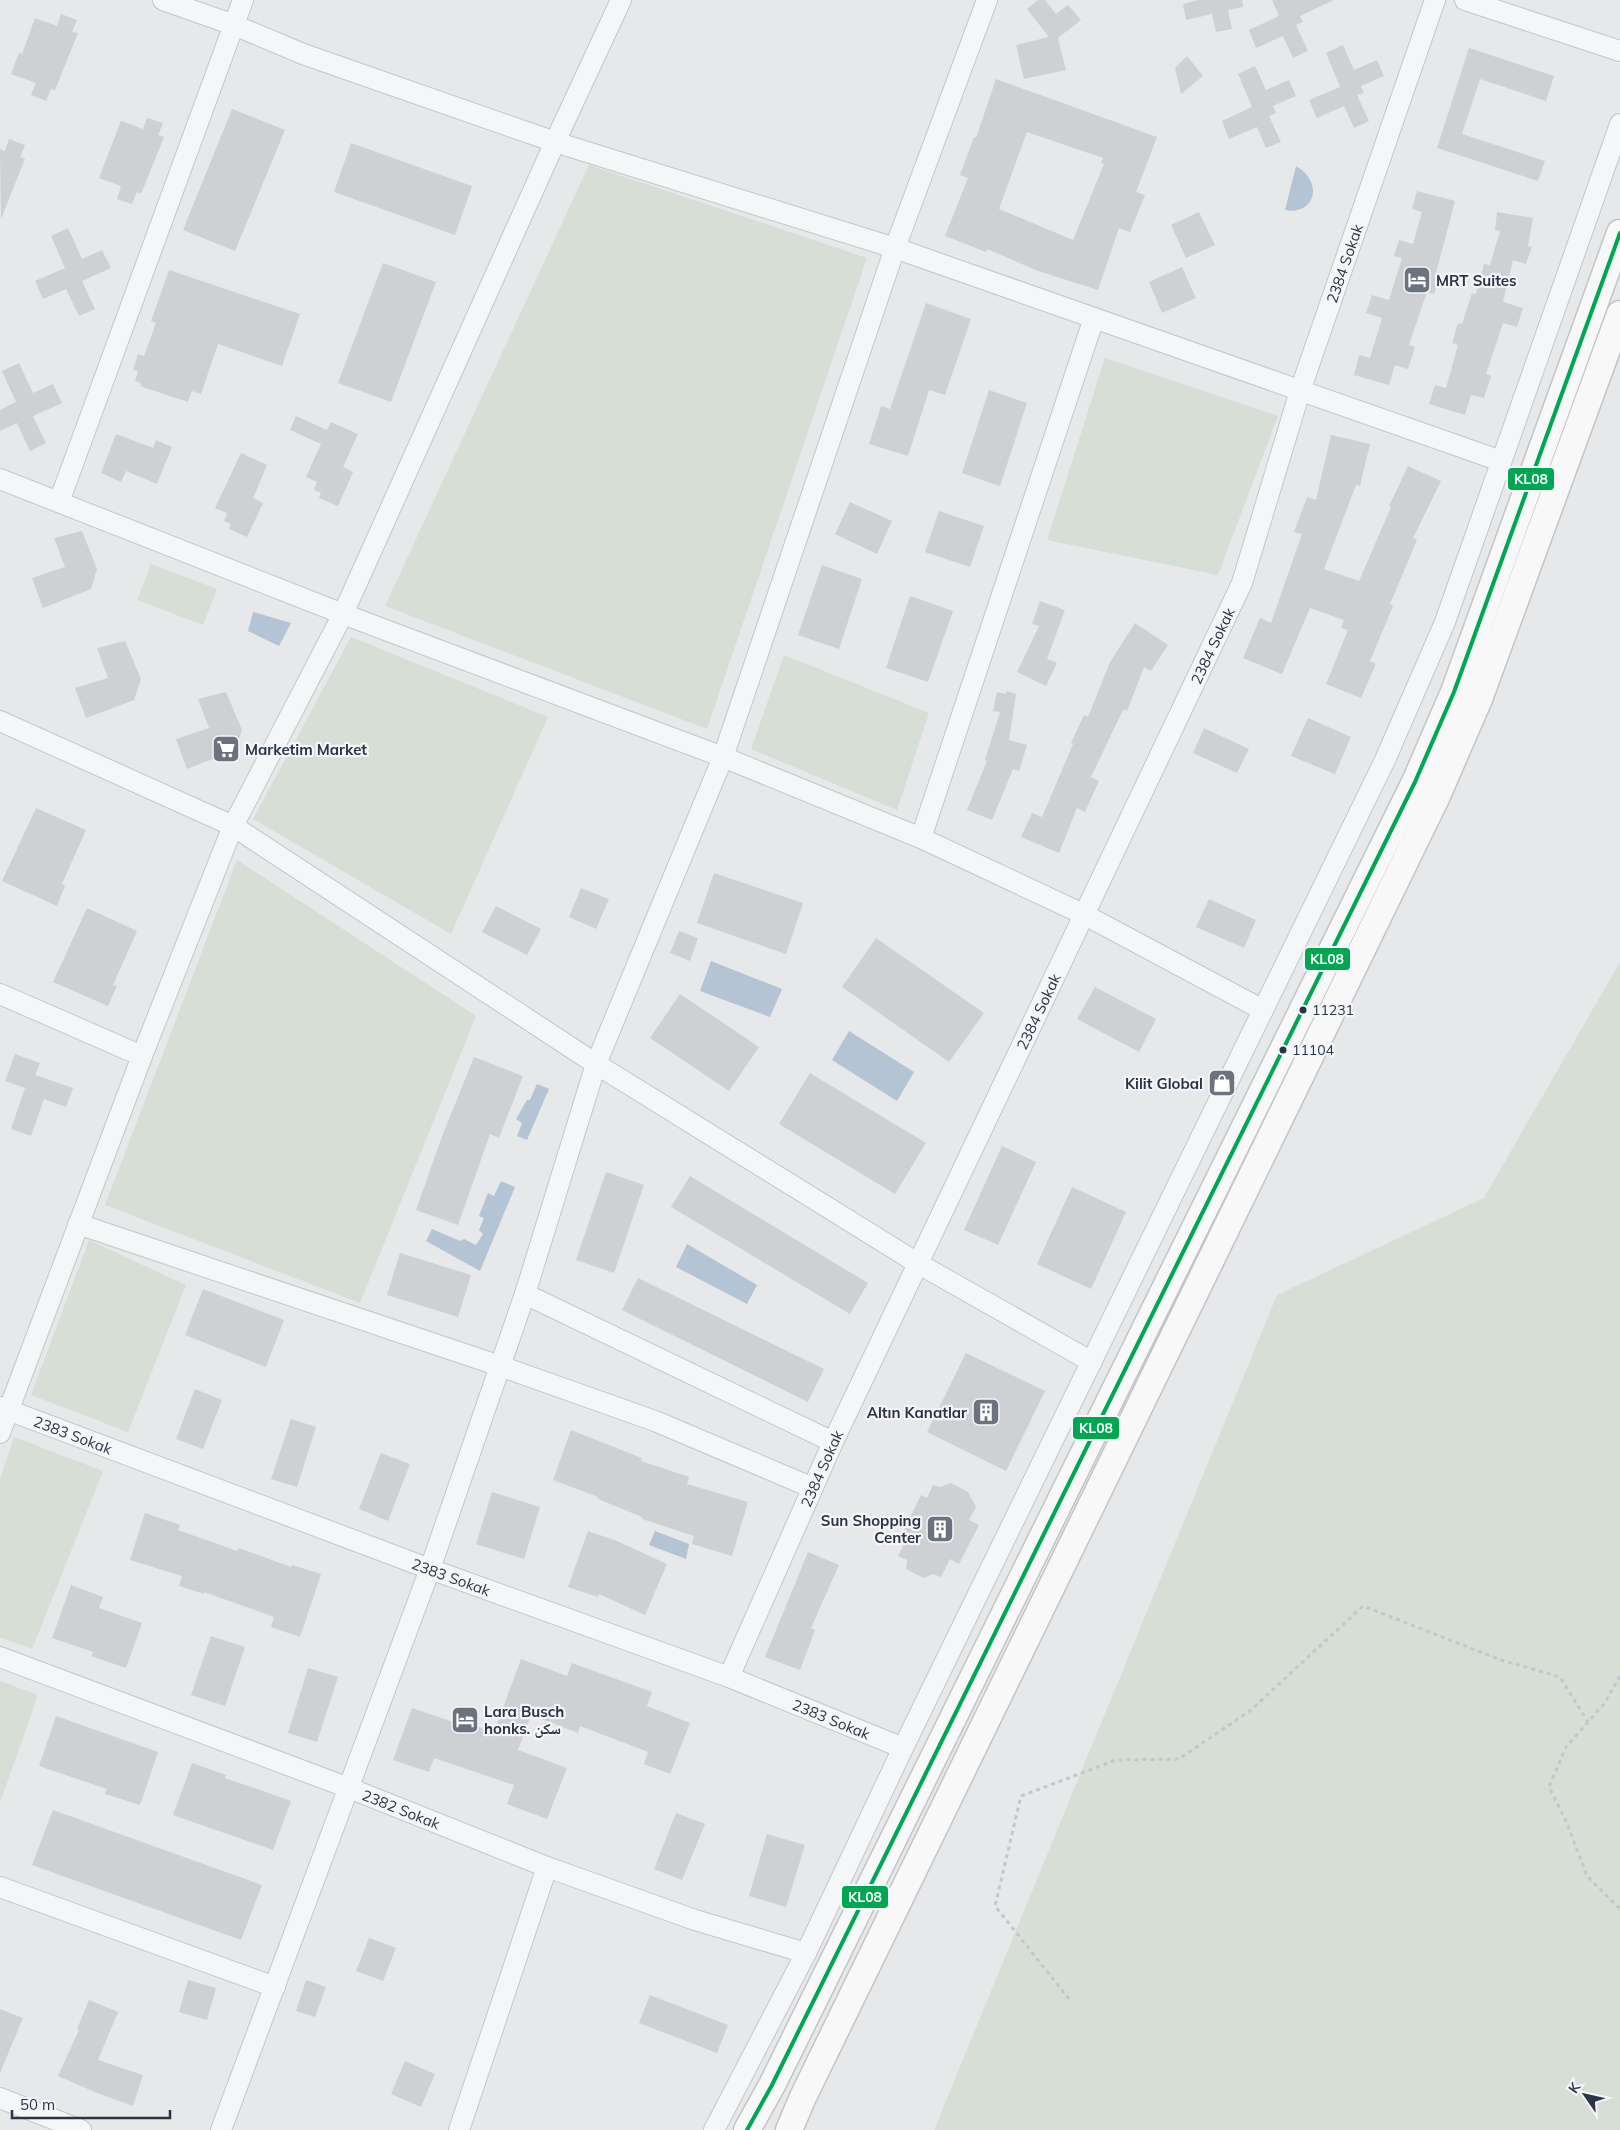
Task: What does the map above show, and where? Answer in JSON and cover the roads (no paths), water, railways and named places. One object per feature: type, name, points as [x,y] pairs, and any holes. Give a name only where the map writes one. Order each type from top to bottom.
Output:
[{"type":"main road","points":[[747,2130],[781,2068],[1415,782],[1454,692],[1620,233]]},
{"type":"main road","points":[[790,2130],[803,2097],[1436,798],[1479,699],[1620,314]]},
{"type":"street","points":[[163,0],[234,25],[303,54],[555,142],[896,248],[1501,461]]},
{"type":"street","points":[[59,502],[243,0]]},
{"type":"street","points":[[0,1433],[4,1409],[233,826],[343,614],[555,142],[621,0]]},
{"type":"street","points":[[221,2130],[430,1569],[525,1294],[596,1064],[723,757],[896,248],[987,0]]},
{"type":"street","name":"2384 Sokak","points":[[729,1677],[834,1442],[1242,583],[1300,391],[1435,0]]},
{"type":"street","points":[[1465,0],[1620,51]]},
{"type":"street","points":[[714,2130],[806,1952],[903,1748],[1393,743],[1445,622],[1620,124]]},
{"type":"street","points":[[921,838],[1094,318]]},
{"type":"street","points":[[0,479],[343,614],[723,757],[921,838],[1085,915],[1263,1010]]},
{"type":"street","points":[[0,721],[233,826],[596,1064],[919,1264],[1092,1362]]},
{"type":"street","points":[[0,994],[142,1056]]},
{"type":"street","points":[[78,1224],[500,1366],[655,1421],[813,1488]]},
{"type":"street","points":[[525,1294],[834,1442]]},
{"type":"street","name":"2383 Sokak","points":[[4,1409],[430,1569],[729,1677],[903,1748]]},
{"type":"street","name":"2382 Sokak","points":[[0,1657],[349,1788],[547,1867],[694,1920],[806,1952]]},
{"type":"street","points":[[459,2130],[547,1867]]},
{"type":"street","points":[[0,1887],[275,1987]]},
{"type":"street","points":[[0,2098],[81,2130]]},
{"type":"water","points":[[1296,166],[1311,181],[1312,197],[1303,208],[1295,211],[1285,210]]},
{"type":"water","points":[[253,612],[291,623],[279,646],[248,631]]},
{"type":"water","points":[[711,961],[782,989],[770,1017],[700,991]]},
{"type":"water","points":[[849,1031],[914,1072],[897,1101],[832,1060]]},
{"type":"water","points":[[537,1084],[549,1089],[527,1140],[517,1136],[522,1123],[516,1119],[527,1100],[530,1100]]},
{"type":"water","points":[[501,1181],[515,1187],[480,1271],[426,1241],[432,1229],[460,1241],[464,1239],[476,1245],[483,1234],[479,1230],[484,1218],[479,1216],[488,1193],[494,1196]]},
{"type":"water","points":[[687,1244],[757,1285],[747,1304],[676,1267]]},
{"type":"water","points":[[655,1531],[689,1544],[686,1559],[649,1545]]},
{"type":"place","name":"MRT Suites","points":[[1417,280]]},
{"type":"place","name":"Marketim Market","points":[[226,749]]},
{"type":"place","name":"11231","points":[[1303,1010]]},
{"type":"place","name":"11104","points":[[1283,1050]]},
{"type":"place","name":"Kilit Global","points":[[1222,1083]]},
{"type":"place","name":"Altın Kanatlar","points":[[986,1412]]},
{"type":"place","name":"Sun Shopping Center","points":[[940,1529]]},
{"type":"place","name":"Lara Busch honks. سكن","points":[[465,1720]]}]
